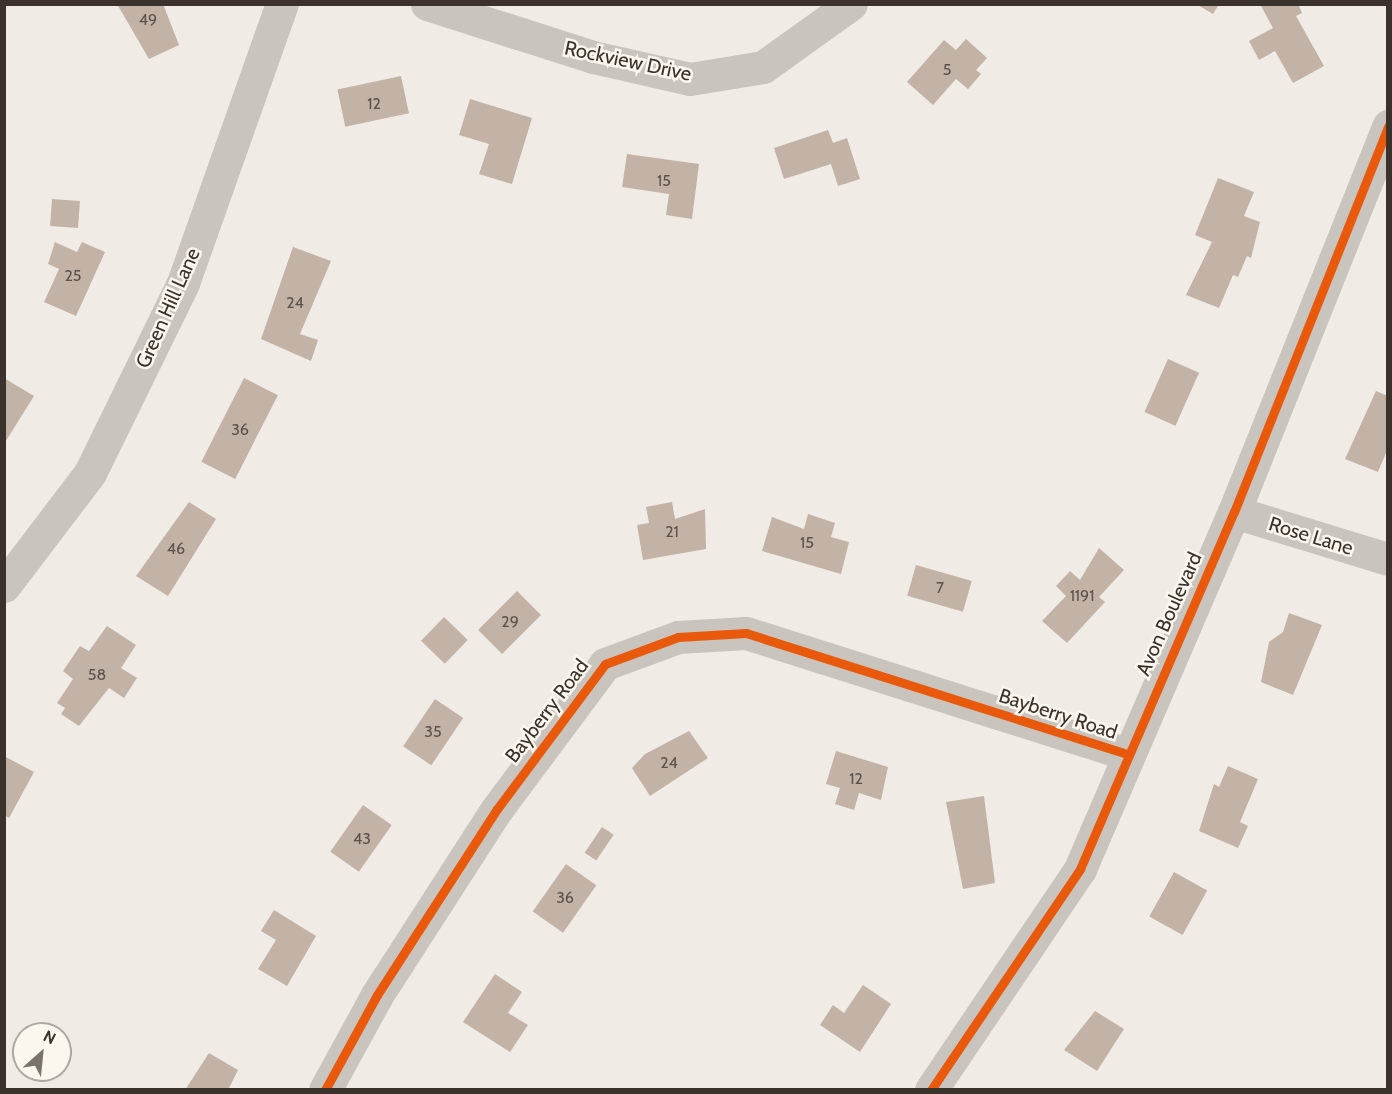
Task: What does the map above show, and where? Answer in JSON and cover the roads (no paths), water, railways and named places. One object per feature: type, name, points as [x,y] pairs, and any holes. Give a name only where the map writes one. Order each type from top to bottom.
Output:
[{"type":"street","name":"Green Hill Lane","points":[[4,586],[90,473],[183,283],[282,4]]},
{"type":"street","name":"Rockview Drive","points":[[427,4],[593,57],[690,79],[763,66],[851,4]]},
{"type":"street","name":"Avon Boulevard","points":[[931,1089],[1080,869],[1127,754],[1234,512],[1388,126]]},
{"type":"street","name":"Rose Lane","points":[[1234,512],[1388,559]]},
{"type":"street","name":"Bayberry Road","points":[[325,1089],[377,995],[497,809],[605,664],[678,637],[746,633],[1127,754]]}]
